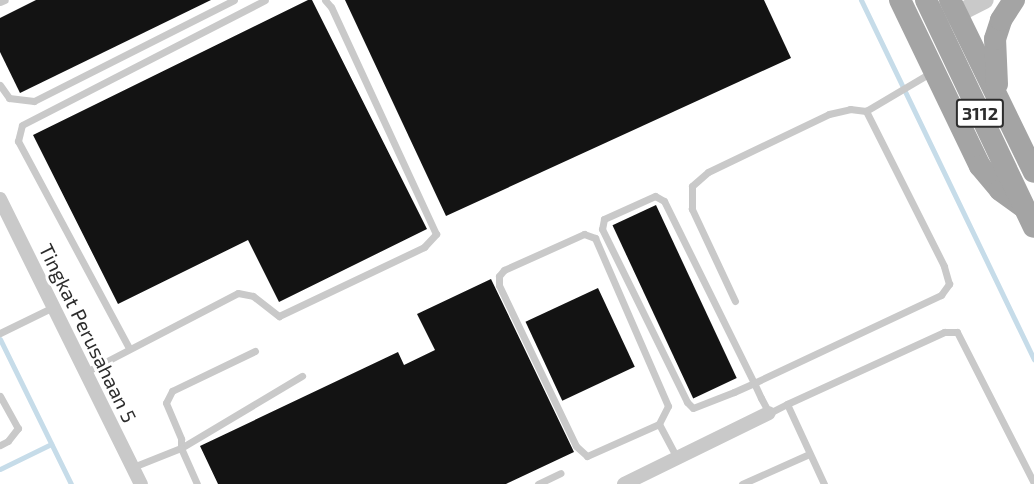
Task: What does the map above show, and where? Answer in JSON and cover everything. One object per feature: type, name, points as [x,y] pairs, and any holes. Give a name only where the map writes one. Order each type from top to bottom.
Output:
[{"type":"main road","points":[[1000,101],[994,62],[995,39],[1001,20],[1014,0]]},
{"type":"main road","points":[[903,8],[929,73],[980,166],[1000,190],[1030,218]]},
{"type":"main road","name":"3112","points":[[942,8],[1000,101],[1034,172]]},
{"type":"main road","name":"3112","points":[[942,8],[1030,218]]},
{"type":"street","points":[[903,8],[942,8],[985,0]]},
{"type":"street","name":"Tingkat Perusahaan 5","points":[[0,199],[141,484]]},
{"type":"street","points":[[624,484],[646,479],[677,458],[769,413]]},
{"type":"lane","points":[[0,2],[5,0]]},
{"type":"lane","points":[[0,85],[9,98],[34,101],[234,0]]},
{"type":"lane","points":[[129,348],[18,141],[22,125],[265,0]]},
{"type":"lane","points":[[86,372],[238,293],[254,296],[279,316],[424,246],[436,234],[331,7],[325,0]]},
{"type":"lane","points":[[735,301],[692,209],[692,186],[708,172],[829,114],[850,109],[866,111],[929,73]]},
{"type":"lane","points":[[866,111],[944,266],[949,284],[941,295],[754,383],[693,408],[687,402],[602,229],[604,219],[655,196],[664,201],[754,383],[769,413],[944,332],[957,332],[1034,483]]},
{"type":"lane","points":[[584,234],[595,238],[668,406],[658,424],[587,456],[576,446],[499,285],[499,276],[504,270],[584,234]]},
{"type":"lane","points":[[0,333],[54,307]]},
{"type":"lane","points":[[197,484],[181,448],[181,439],[166,403],[172,391],[255,351]]},
{"type":"lane","points":[[133,467],[181,448],[302,376]]},
{"type":"lane","points":[[0,396],[18,428],[8,441],[0,444]]},
{"type":"lane","points":[[787,404],[824,484]]},
{"type":"lane","points":[[658,424],[677,458]]},
{"type":"lane","points":[[742,484],[809,454]]},
{"type":"lane","points":[[538,484],[561,473]]},
{"type":"building","points":[[36,0],[211,0],[20,93],[0,52],[0,18]]},
{"type":"building","points":[[312,0],[427,229],[279,302],[248,240],[118,304],[33,135]]},
{"type":"building","points":[[345,0],[764,0],[791,58],[446,216]]},
{"type":"building","points":[[656,205],[737,378],[693,398],[612,225]]},
{"type":"building","points":[[491,279],[574,452],[506,484],[218,484],[200,446],[398,352],[404,365],[435,350],[417,314]]},
{"type":"building","points":[[598,288],[635,367],[562,401],[525,322]]},
{"type":"waterway","points":[[861,0],[1034,360]]},
{"type":"waterway","points":[[0,339],[71,484]]},
{"type":"waterway","points":[[0,469],[51,444]]}]
